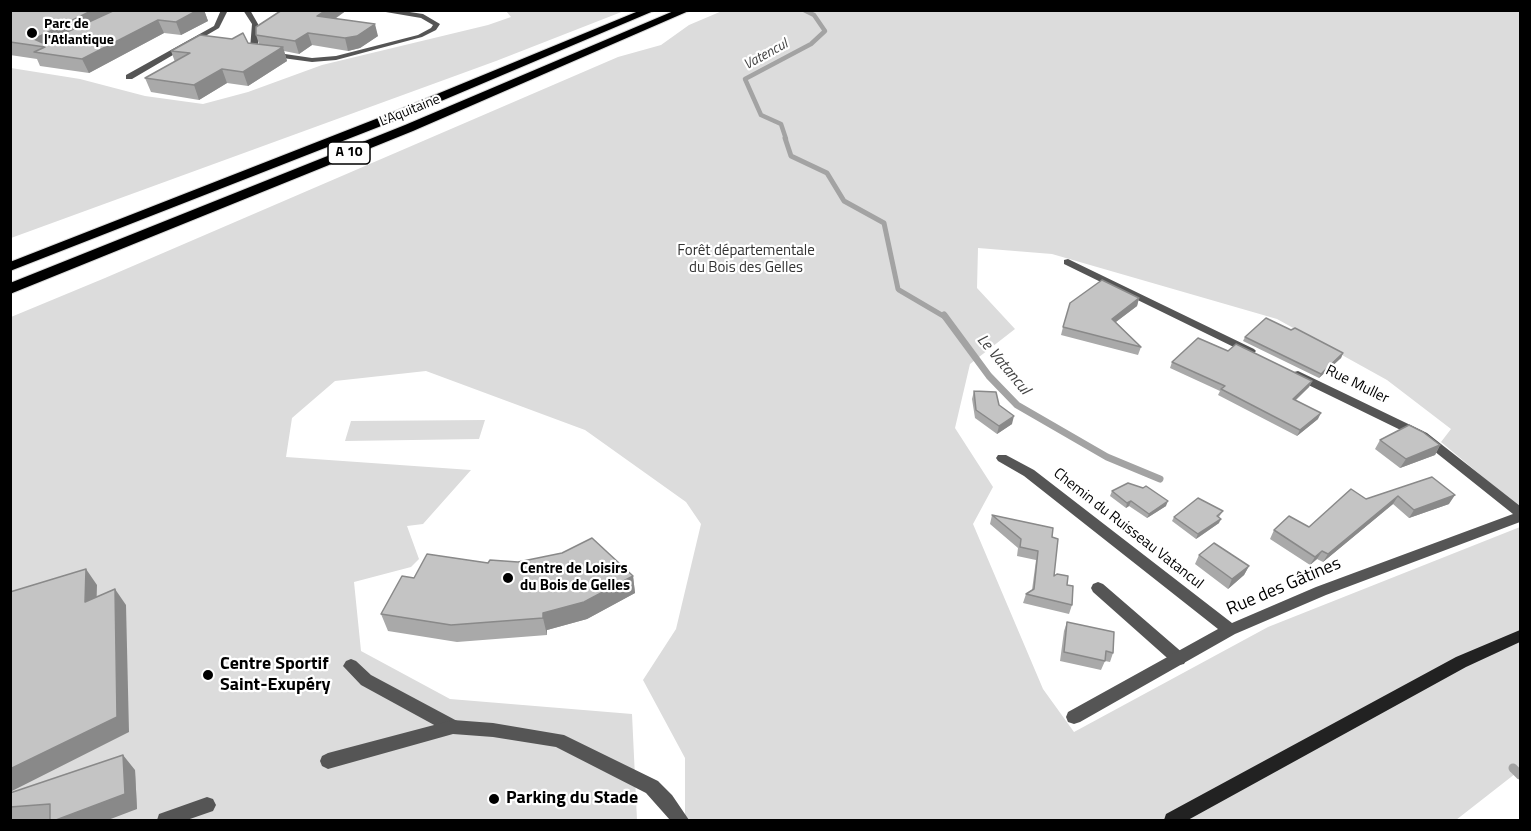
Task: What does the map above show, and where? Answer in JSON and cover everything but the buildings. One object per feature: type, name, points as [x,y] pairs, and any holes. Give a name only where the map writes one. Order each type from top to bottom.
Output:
[{"type":"highway","name":"L'Aquitaine","points":[[10,267],[390,118],[651,10]]},
{"type":"highway","name":"L'Aquitaine","points":[[10,289],[420,124],[686,10]]},
{"type":"main road","points":[[1172,820],[1461,662],[1521,636]]},
{"type":"street","points":[[129,77],[217,27],[225,10]]},
{"type":"street","points":[[246,10],[255,24],[254,49],[256,52],[324,60],[420,36],[434,29],[437,24],[423,16],[377,10]]},
{"type":"street","points":[[255,28],[266,26]]},
{"type":"street","points":[[1068,262],[1262,357]]},
{"type":"street","name":"Rue Muller","points":[[1283,368],[1423,436],[1521,515]]},
{"type":"street","name":"Chemin du Ruisseau Vatancul","points":[[1002,458],[1029,473],[1230,630]]},
{"type":"street","name":"Rue des Gâtines","points":[[1074,717],[1230,630],[1321,591],[1521,515]]},
{"type":"street","points":[[1098,588],[1179,659]]},
{"type":"street","points":[[351,666],[366,680],[453,727]]},
{"type":"street","points":[[328,761],[453,727],[494,730],[558,740],[652,787],[680,820]]},
{"type":"street","points":[[165,820],[207,805]]},
{"type":"green space","points":[[506,11],[624,11],[496,61],[11,238],[11,68],[80,79],[145,96],[203,104],[248,92],[322,65],[488,25],[511,17]]},
{"type":"green space","name":"Forêt départementale du Bois des Gelles","points":[[722,11],[1520,11],[1520,508],[1441,442],[1451,429],[1387,380],[1277,319],[1052,254],[978,248],[977,288],[1015,329],[970,364],[955,428],[993,487],[973,524],[1043,689],[1074,732],[1268,627],[1520,527],[1520,770],[1456,820],[685,820],[685,758],[643,680],[676,629],[701,524],[686,502],[585,430],[426,371],[335,381],[292,418],[286,457],[471,470],[423,524],[407,526],[419,559],[411,567],[354,582],[361,651],[450,699],[632,714],[637,820],[11,820],[11,317],[618,57],[661,45],[689,25]]},
{"type":"green space","points":[[485,420],[479,439],[345,441],[351,421]]},
{"type":"waterway","name":"Vatencul","points":[[786,139],[781,124],[761,115],[745,79],[811,44],[825,31],[814,15],[804,10]]},
{"type":"waterway","name":"Vatencul","points":[[785,138],[791,156],[827,173],[844,201],[884,223],[898,289]]},
{"type":"waterway","name":"Le Vatancul","points":[[899,290],[945,317]]},
{"type":"waterway","name":"Le Vatancul","points":[[944,315],[989,376],[1017,405],[1107,457],[1160,479]]},
{"type":"waterway","name":"Vatencul","points":[[1513,768],[1520,775]]},
{"type":"place","name":"Parc de l'Atlantique","points":[[32,33]]},
{"type":"place","name":"Centre de Loisirs du Bois de Gelles","points":[[508,578]]},
{"type":"place","name":"Centre Sportif Saint-Exupéry","points":[[208,675]]},
{"type":"place","name":"Parking du Stade","points":[[494,799]]}]
